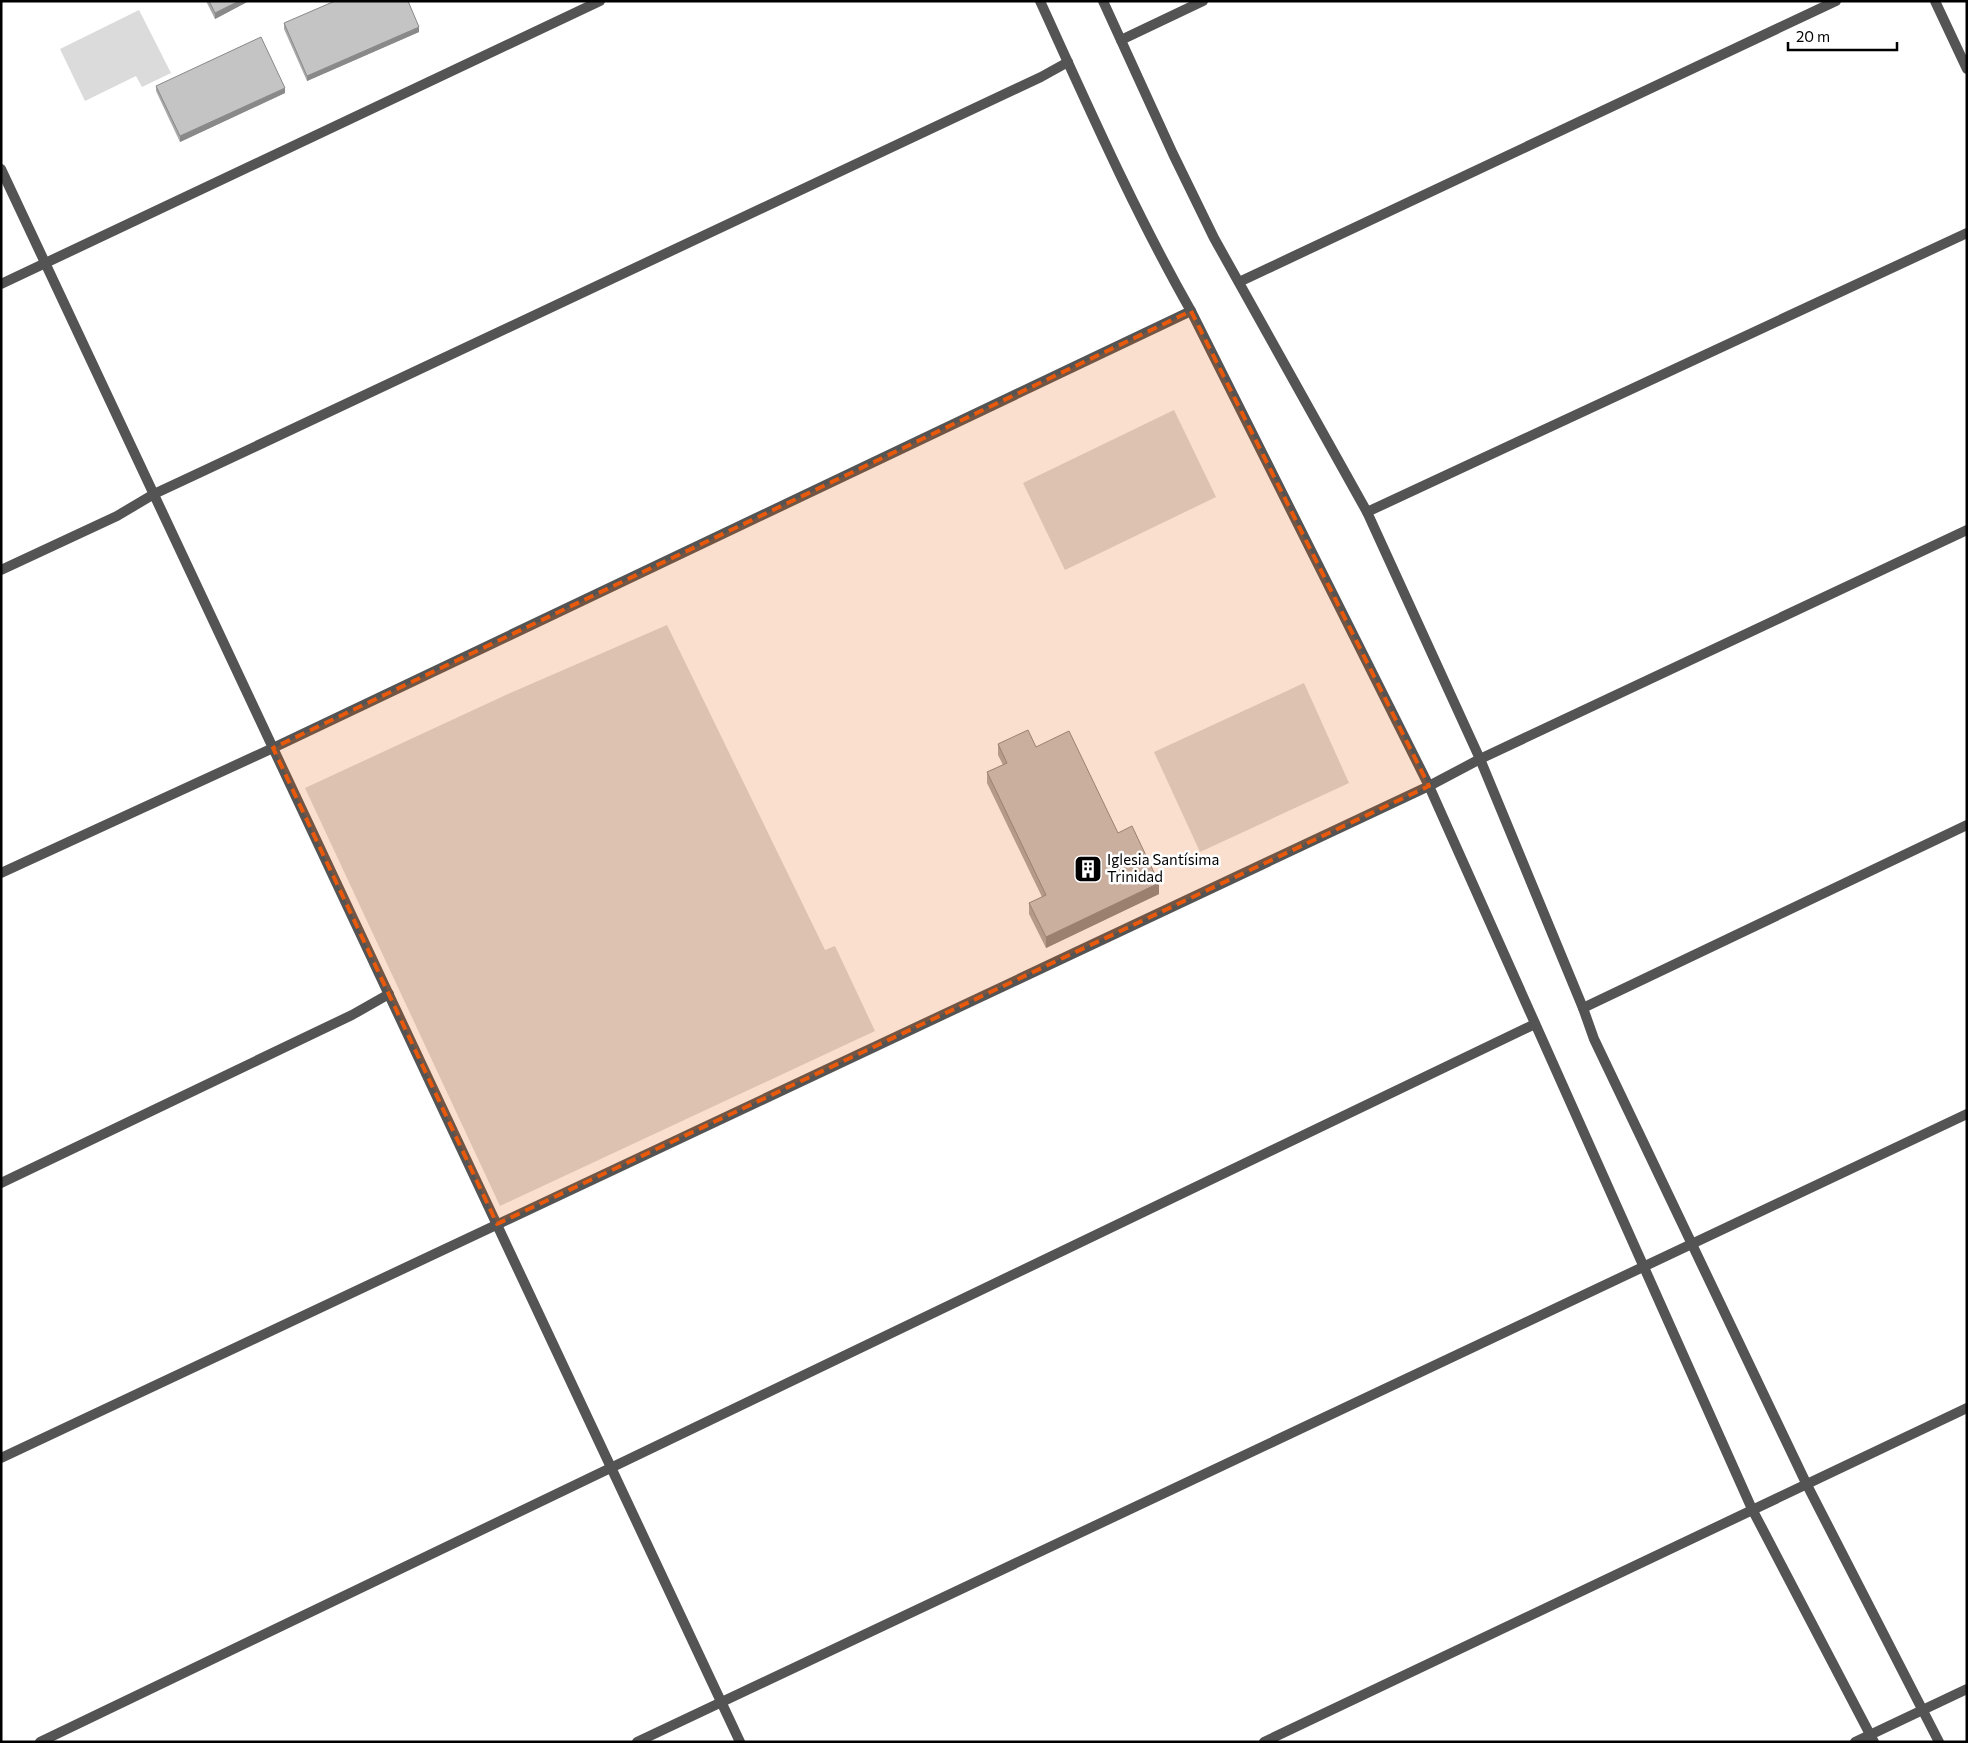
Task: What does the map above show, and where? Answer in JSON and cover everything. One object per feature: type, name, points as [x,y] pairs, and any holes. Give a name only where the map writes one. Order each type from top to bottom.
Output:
[{"type":"street","points":[[1,284],[600,1]]},
{"type":"street","points":[[1040,1],[1120,177],[1160,257],[1191,311],[1429,786],[1752,1509],[1872,1738]]},
{"type":"street","points":[[1104,1],[1173,154],[1214,238],[1367,512],[1480,760],[1584,1008],[1594,1040],[1806,1483],[1940,1742]]},
{"type":"street","points":[[1121,40],[1202,1]]},
{"type":"street","points":[[1239,282],[1836,1]]},
{"type":"street","points":[[1934,1],[1967,69]]},
{"type":"street","points":[[1,570],[117,516],[154,494],[1023,85],[1068,62]]},
{"type":"street","points":[[1,169],[740,1742]]},
{"type":"street","points":[[1367,512],[1967,233]]},
{"type":"street","points":[[1,873],[273,748],[1191,311]]},
{"type":"street","points":[[1,1458],[1429,786],[1480,760],[1967,530]]},
{"type":"street","points":[[1584,1008],[1967,825]]},
{"type":"street","points":[[1,1182],[352,1015],[389,994]]},
{"type":"street","points":[[40,1742],[1536,1024]]},
{"type":"street","points":[[637,1742],[1967,1114]]},
{"type":"street","points":[[1264,1742],[1967,1408]]},
{"type":"street","points":[[1855,1742],[1872,1738],[1924,1709],[1967,1689]]},
{"type":"highlighted area","points":[[1191,311],[1429,786],[497,1224],[273,748]]},
{"type":"shaded area","points":[[139,10],[171,73],[142,87],[136,76],[85,101],[60,49]]},
{"type":"shaded area","points":[[1174,410],[1216,497],[1065,570],[1023,483]]},
{"type":"shaded area","points":[[667,625],[825,950],[835,946],[875,1031],[500,1206],[305,788],[508,694]]},
{"type":"shaded area","points":[[1304,683],[1349,783],[1200,852],[1154,752]]},
{"type":"building","points":[[209,1],[239,1],[215,13]]},
{"type":"building","points":[[335,1],[408,1],[419,27],[307,76],[284,23]]},
{"type":"building","points":[[261,37],[285,88],[180,136],[156,86]]},
{"type":"building","name":"Iglesia Santísima Trinidad","points":[[1028,730],[1036,747],[1069,731],[1118,833],[1132,826],[1159,883],[1046,937],[1029,903],[1046,895],[987,772],[1007,763],[998,744]]},
{"type":"place","name":"Iglesia Santísima Trinidad","points":[[1088,869]]}]
